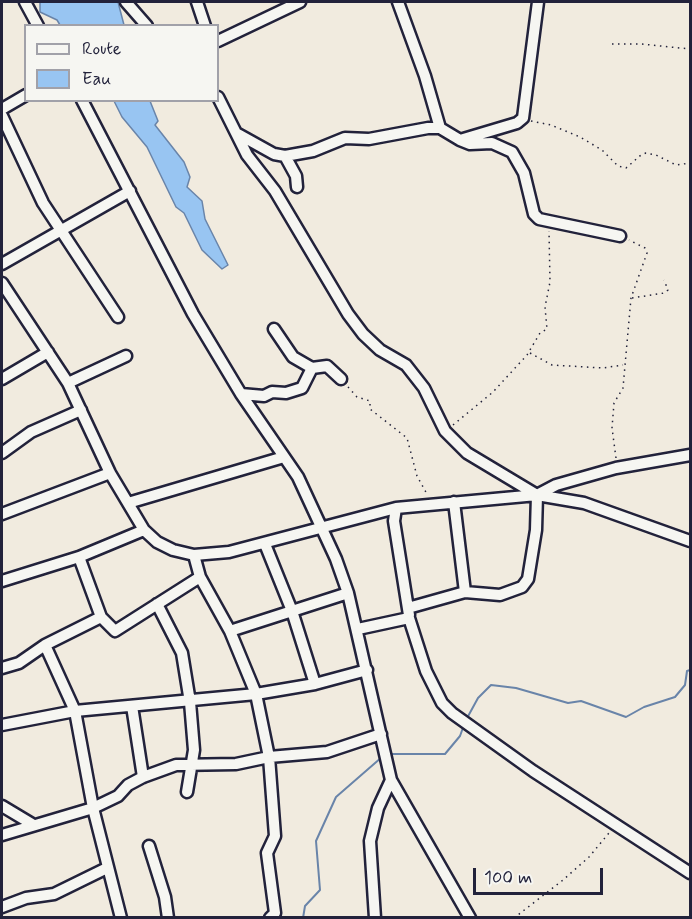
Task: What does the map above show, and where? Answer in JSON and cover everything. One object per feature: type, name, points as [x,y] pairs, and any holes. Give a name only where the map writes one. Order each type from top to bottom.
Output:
[{"type":"street","points":[[25,2],[37,24]]},
{"type":"street","points":[[126,2],[145,24]]},
{"type":"street","points":[[197,2],[204,24]]},
{"type":"street","points":[[219,41],[300,2]]},
{"type":"street","points":[[398,2],[425,76],[440,128]]},
{"type":"street","points":[[460,141],[521,121],[538,2]]},
{"type":"street","points":[[2,109],[24,96]]},
{"type":"street","points":[[219,99],[247,155],[275,191],[348,314],[380,350],[406,365],[424,388],[445,431],[467,453],[537,495]]},
{"type":"street","points":[[83,102],[193,314],[241,394],[298,477],[348,593],[391,780],[470,918]]},
{"type":"street","points":[[2,116],[43,203],[118,317]]},
{"type":"street","points":[[238,134],[274,154],[285,156],[313,151],[345,138],[369,139],[428,128],[440,128],[460,141],[470,144],[492,143],[512,152],[524,173],[534,214],[549,222],[620,236]]},
{"type":"street","points":[[285,156],[296,176],[297,187]]},
{"type":"street","points":[[2,264],[62,232],[130,191]]},
{"type":"street","points":[[2,283],[68,383],[110,473],[144,530],[157,542],[173,550],[194,555],[265,544],[428,501],[454,502],[537,495],[584,503],[690,541]]},
{"type":"street","points":[[274,329],[293,357],[312,368],[327,366],[341,379]]},
{"type":"street","points":[[2,379],[48,352]]},
{"type":"street","points":[[68,383],[126,356]]},
{"type":"street","points":[[241,394],[264,396],[272,392],[286,393],[302,388],[312,368]]},
{"type":"street","points":[[2,453],[32,432],[81,410]]},
{"type":"street","points":[[537,495],[556,485],[616,468],[690,455]]},
{"type":"street","points":[[128,503],[284,457]]},
{"type":"street","points":[[2,514],[110,473]]},
{"type":"street","points":[[357,629],[465,592],[500,595],[522,587],[528,579],[536,530],[537,495]]},
{"type":"street","points":[[454,502],[465,592]]},
{"type":"street","points":[[396,508],[394,520],[409,613],[418,649],[442,703],[464,724],[690,873]]},
{"type":"street","points":[[2,581],[79,557],[144,530]]},
{"type":"street","points":[[265,544],[291,611],[315,684]]},
{"type":"street","points":[[194,555],[200,577],[230,631],[255,694],[269,757],[275,836],[267,853],[273,915]]},
{"type":"street","points":[[79,557],[101,617],[115,631],[200,577]]},
{"type":"street","points":[[230,631],[348,593]]},
{"type":"street","points":[[158,604],[182,653],[190,702],[194,750],[187,792]]},
{"type":"street","points":[[2,668],[19,663],[45,645],[101,617]]},
{"type":"street","points":[[45,645],[75,711],[106,868],[121,918]]},
{"type":"street","points":[[2,725],[75,711],[190,702],[255,694],[315,684],[367,670]]},
{"type":"street","points":[[132,706],[143,777]]},
{"type":"street","points":[[2,835],[32,824],[93,808],[118,796],[128,785],[143,777],[177,765],[237,764],[269,757],[327,752],[381,734]]},
{"type":"street","points":[[375,918],[370,841],[378,808],[391,780]]},
{"type":"street","points":[[2,806],[32,824]]},
{"type":"street","points":[[149,846],[165,897],[168,918]]},
{"type":"street","points":[[2,907],[26,898],[54,894],[106,868]]},
{"type":"path","points":[[612,44],[690,49]]},
{"type":"path","points":[[521,121],[551,125],[580,137],[602,150],[618,166],[626,168],[646,153],[656,155],[676,165],[690,163]]},
{"type":"path","points":[[445,431],[493,392],[529,352],[540,333],[548,329],[545,307],[550,282],[549,222]]},
{"type":"path","points":[[616,468],[612,418],[614,403],[623,388],[623,365],[631,298],[647,253],[638,243],[620,236]]},
{"type":"path","points":[[631,298],[664,293],[668,290],[664,280]]},
{"type":"path","points":[[529,352],[552,365],[603,368],[623,365]]},
{"type":"path","points":[[341,379],[357,397],[370,401],[370,409],[407,438],[417,476],[421,480],[428,501]]},
{"type":"path","points":[[514,918],[589,857],[616,824]]},
{"type":"water","points":[[40,2],[118,2],[124,24],[59,24],[57,20],[40,12]]},
{"type":"water","points":[[114,102],[150,102],[158,121],[155,125],[184,162],[190,177],[187,187],[202,201],[205,219],[228,265],[222,269],[202,250],[184,213],[176,207],[147,147],[122,117]]},
{"type":"waterway","points":[[466,720],[478,698],[491,685],[516,688],[568,703],[581,701],[626,717],[644,707],[675,697],[685,685],[687,671],[690,670]]},
{"type":"waterway","points":[[390,754],[445,754],[460,736],[464,725]]},
{"type":"waterway","points":[[303,918],[305,906],[320,890],[316,841],[336,797],[382,757]]}]
